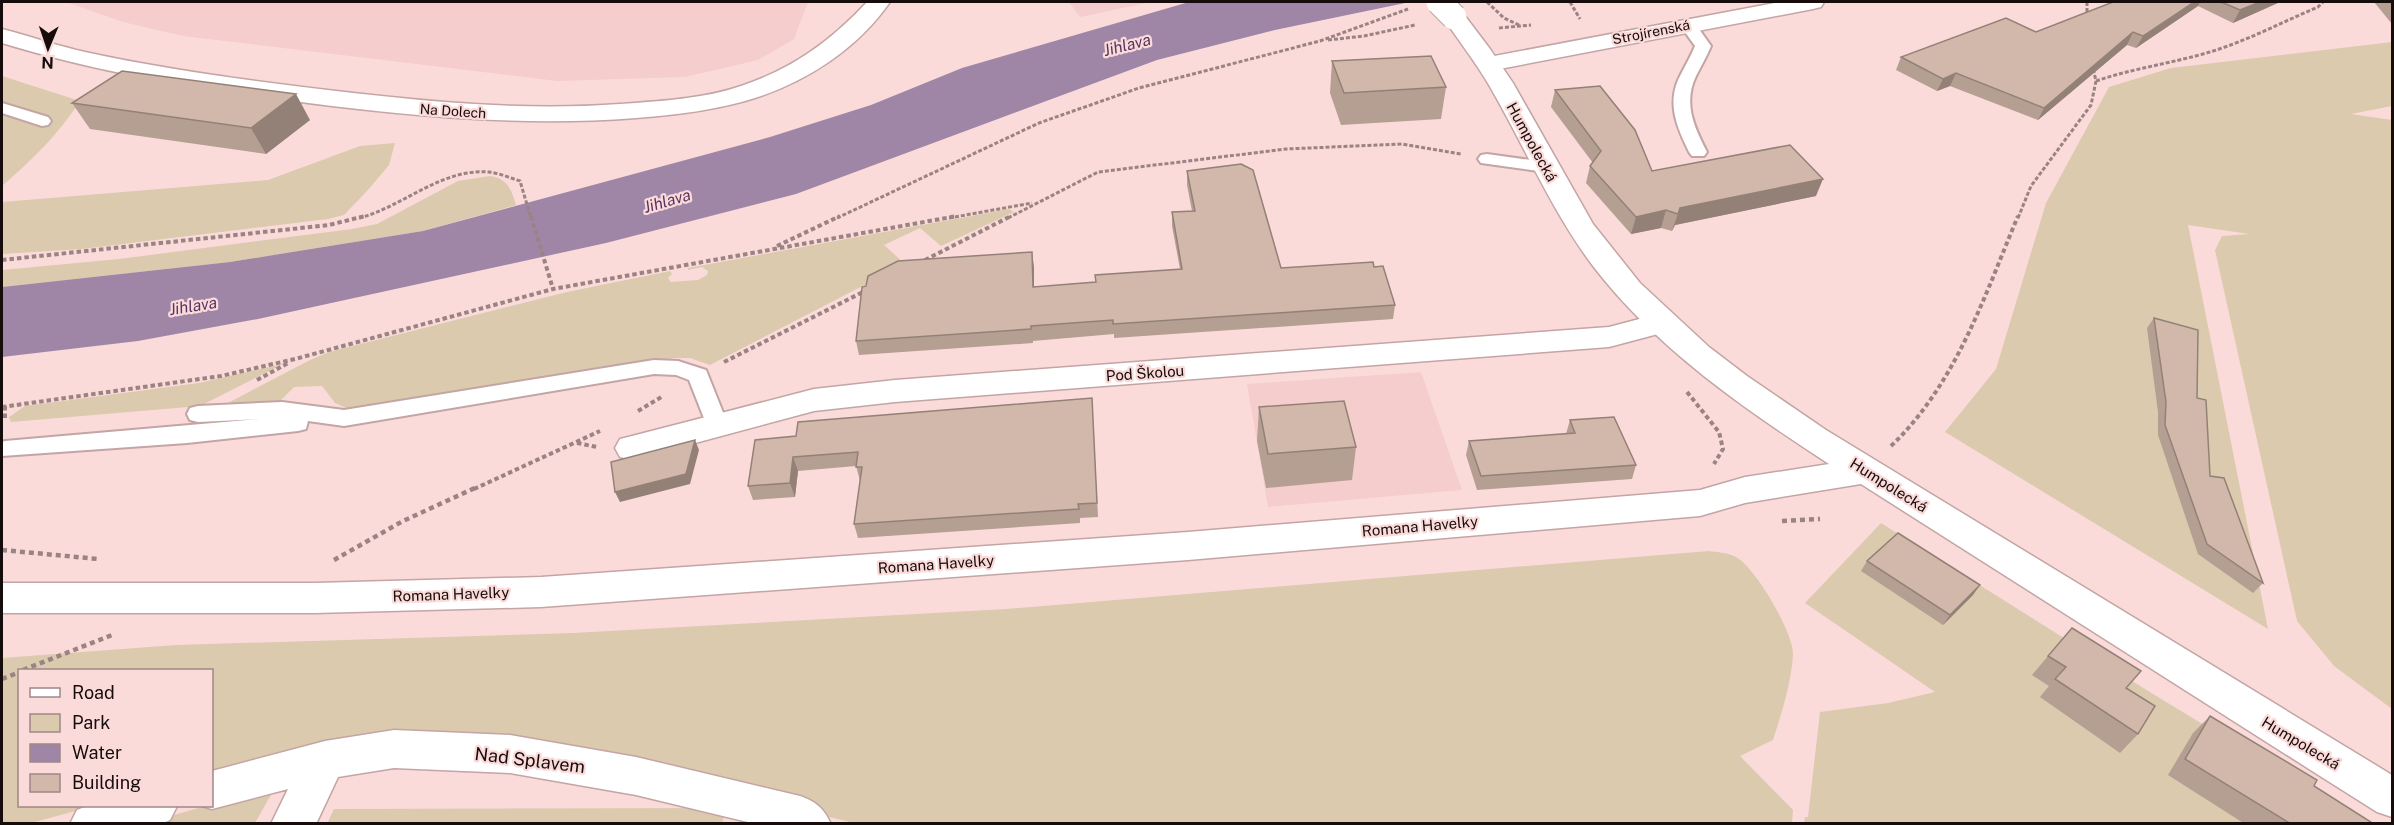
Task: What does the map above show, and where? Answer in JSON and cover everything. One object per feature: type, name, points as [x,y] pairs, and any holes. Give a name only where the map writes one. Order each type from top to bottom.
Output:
[{"type":"street","name":"Na Dolech","points":[[2,36],[129,69],[263,90],[442,112],[575,115],[667,108],[747,93],[789,76],[819,60],[840,44],[879,2]]},
{"type":"street","name":"Strojírenská","points":[[1489,64],[1813,2]]},
{"type":"street","points":[[1446,9],[1489,64]]},
{"type":"street","name":"Humpolecká","points":[[1489,64],[1577,222],[1609,266],[1662,323],[1724,375],[1866,471],[2392,798]]},
{"type":"street","name":"Pod Školou","points":[[632,448],[814,400],[884,392],[1609,337],[1662,323]]},
{"type":"street","name":"Romana Havelky","points":[[2,598],[315,598],[541,592],[1164,547],[1700,503],[1745,490],[1866,471]]},
{"type":"street","name":"Nad Splavem","points":[[213,789],[325,760],[394,749],[510,754],[636,776],[753,803],[801,816],[809,824]]},
{"type":"street","points":[[293,824],[325,760]]},
{"type":"street","points":[[92,824],[152,807]]},
{"type":"lane","points":[[1688,25],[1703,46],[1686,80],[1680,101],[1683,123],[1698,152]]},
{"type":"lane","points":[[2,108],[42,121]]},
{"type":"lane","points":[[1487,159],[1545,167]]},
{"type":"lane","points":[[5,438],[187,435],[344,418],[654,367],[678,368],[698,375],[717,425]]},
{"type":"lane","points":[[198,414],[282,410],[344,418]]},
{"type":"path","points":[[1488,2],[1504,18],[1520,25]]},
{"type":"path","points":[[1570,2],[1581,22]]},
{"type":"path","points":[[2087,2],[2087,25]]},
{"type":"path","points":[[2096,81],[2132,69],[2203,54],[2242,40],[2323,2]]},
{"type":"path","points":[[770,249],[1039,123],[1138,88],[1320,41],[1416,6]]},
{"type":"path","points":[[1320,41],[1364,36],[1413,25],[1423,27]]},
{"type":"path","points":[[1866,471],[1913,425],[1960,354],[2031,186],[2091,105],[2096,81],[2090,58]]},
{"type":"path","points":[[917,264],[1098,172],[1286,149],[1402,144],[1487,159]]},
{"type":"path","points":[[2,260],[329,225],[368,216],[446,180],[471,173],[490,172],[520,181],[553,290]]},
{"type":"path","points":[[5,438],[3,406],[221,376],[295,359],[553,290],[770,249],[1035,203]]},
{"type":"path","points":[[628,417],[698,375],[865,291]]},
{"type":"path","points":[[327,566],[403,521],[607,427]]},
{"type":"path","points":[[26,669],[125,630],[148,599]]},
{"type":"path","points":[[2,679],[18,672]]},
{"type":"shaded area","points":[[66,2],[808,2],[794,39],[758,60],[685,77],[557,81],[183,36],[123,22]]},
{"type":"shaded area","points":[[1069,2],[1152,2],[1080,17]]},
{"type":"shaded area","points":[[1421,372],[1462,490],[1268,507],[1247,384]]},
{"type":"green space","points":[[2392,42],[2392,106],[2351,114],[2392,120],[2392,709],[2334,666],[2297,621],[2215,250],[2222,236],[2249,234],[2188,225],[2268,629],[1945,432],[1996,369],[2046,203],[2109,87],[2171,68]]},
{"type":"green space","points":[[2,76],[80,101],[44,146],[2,186]]},
{"type":"green space","points":[[395,143],[389,165],[344,215],[328,219],[82,249],[2,254],[2,202],[268,180],[360,146]]},
{"type":"green space","points":[[490,176],[505,182],[516,205],[423,231],[230,262],[2,287],[2,270],[119,259],[377,224],[458,181]]},
{"type":"green space","points":[[1009,209],[1014,212],[941,246],[920,228],[884,245],[905,264],[710,365],[690,358],[675,358],[349,409],[335,403],[322,386],[294,387],[280,401],[224,405],[329,352],[567,292],[670,271],[672,274],[668,278],[671,282],[698,280],[707,275],[708,271],[702,267],[688,270],[688,268]]},
{"type":"green space","points":[[283,364],[200,406],[11,422],[9,417],[25,406],[199,383]]},
{"type":"green space","points":[[1881,523],[2153,694],[2366,823],[1804,824],[1805,817],[1808,817],[1820,712],[1888,703],[1935,692],[1805,603]]},
{"type":"green space","points":[[1709,551],[1726,554],[1736,557],[1753,573],[1772,601],[1792,645],[1790,677],[1773,740],[1740,756],[1793,810],[1792,823],[854,823],[636,770],[395,736],[269,755],[213,772],[213,669],[18,669],[18,807],[90,807],[31,823],[2,824],[2,658],[176,645],[573,633],[1006,609]]},
{"type":"green space","points":[[276,786],[255,823],[142,824],[202,807],[213,807],[213,804]]},
{"type":"green space","points":[[726,808],[722,824],[327,824],[334,809]]},
{"type":"water","name":"Jihlava","points":[[1189,2],[1410,2],[1275,30],[1157,60],[796,194],[606,243],[258,319],[138,341],[2,357],[2,287],[230,262],[423,231],[770,137],[871,105],[962,68]]},
{"type":"building","points":[[2113,2],[2194,2],[2143,36],[2133,32],[2044,108],[1956,73],[1943,79],[1901,57],[2006,18],[2036,32]]},
{"type":"building","points":[[2221,2],[2260,2],[2240,10]]},
{"type":"building","points":[[1431,56],[1446,87],[1344,93],[1332,61]]},
{"type":"building","points":[[122,71],[296,94],[251,128],[72,103]]},
{"type":"building","points":[[1600,86],[1635,130],[1652,171],[1790,145],[1823,179],[1680,208],[1678,214],[1666,210],[1636,217],[1590,166],[1601,151],[1555,90]]},
{"type":"building","points":[[1241,164],[1253,170],[1281,268],[1373,262],[1374,267],[1383,266],[1395,305],[1113,324],[1113,320],[1031,326],[1031,329],[856,341],[862,287],[866,286],[868,276],[898,261],[1032,252],[1033,287],[1096,282],[1095,275],[1182,269],[1172,212],[1195,211],[1187,171]]},
{"type":"building","points":[[2154,318],[2198,330],[2197,398],[2206,400],[2210,476],[2224,478],[2263,583],[2207,544],[2165,425],[2166,402]]},
{"type":"building","points":[[1092,398],[1097,503],[1078,504],[1079,509],[854,524],[862,467],[856,467],[858,452],[793,457],[790,483],[748,486],[755,440],[796,436],[798,422]]},
{"type":"building","points":[[1344,401],[1356,447],[1268,454],[1259,407]]},
{"type":"building","points":[[1614,417],[1636,465],[1481,476],[1469,441],[1575,433],[1570,420]]},
{"type":"building","points":[[695,440],[686,474],[615,492],[611,462]]},
{"type":"building","points":[[1898,533],[1980,585],[1950,615],[1867,561]]},
{"type":"building","points":[[2072,628],[2141,671],[2126,688],[2155,706],[2138,734],[2055,679],[2066,667],[2048,656]]},
{"type":"building","points":[[2210,716],[2317,780],[2314,786],[2374,824],[2291,824],[2185,759]]}]
